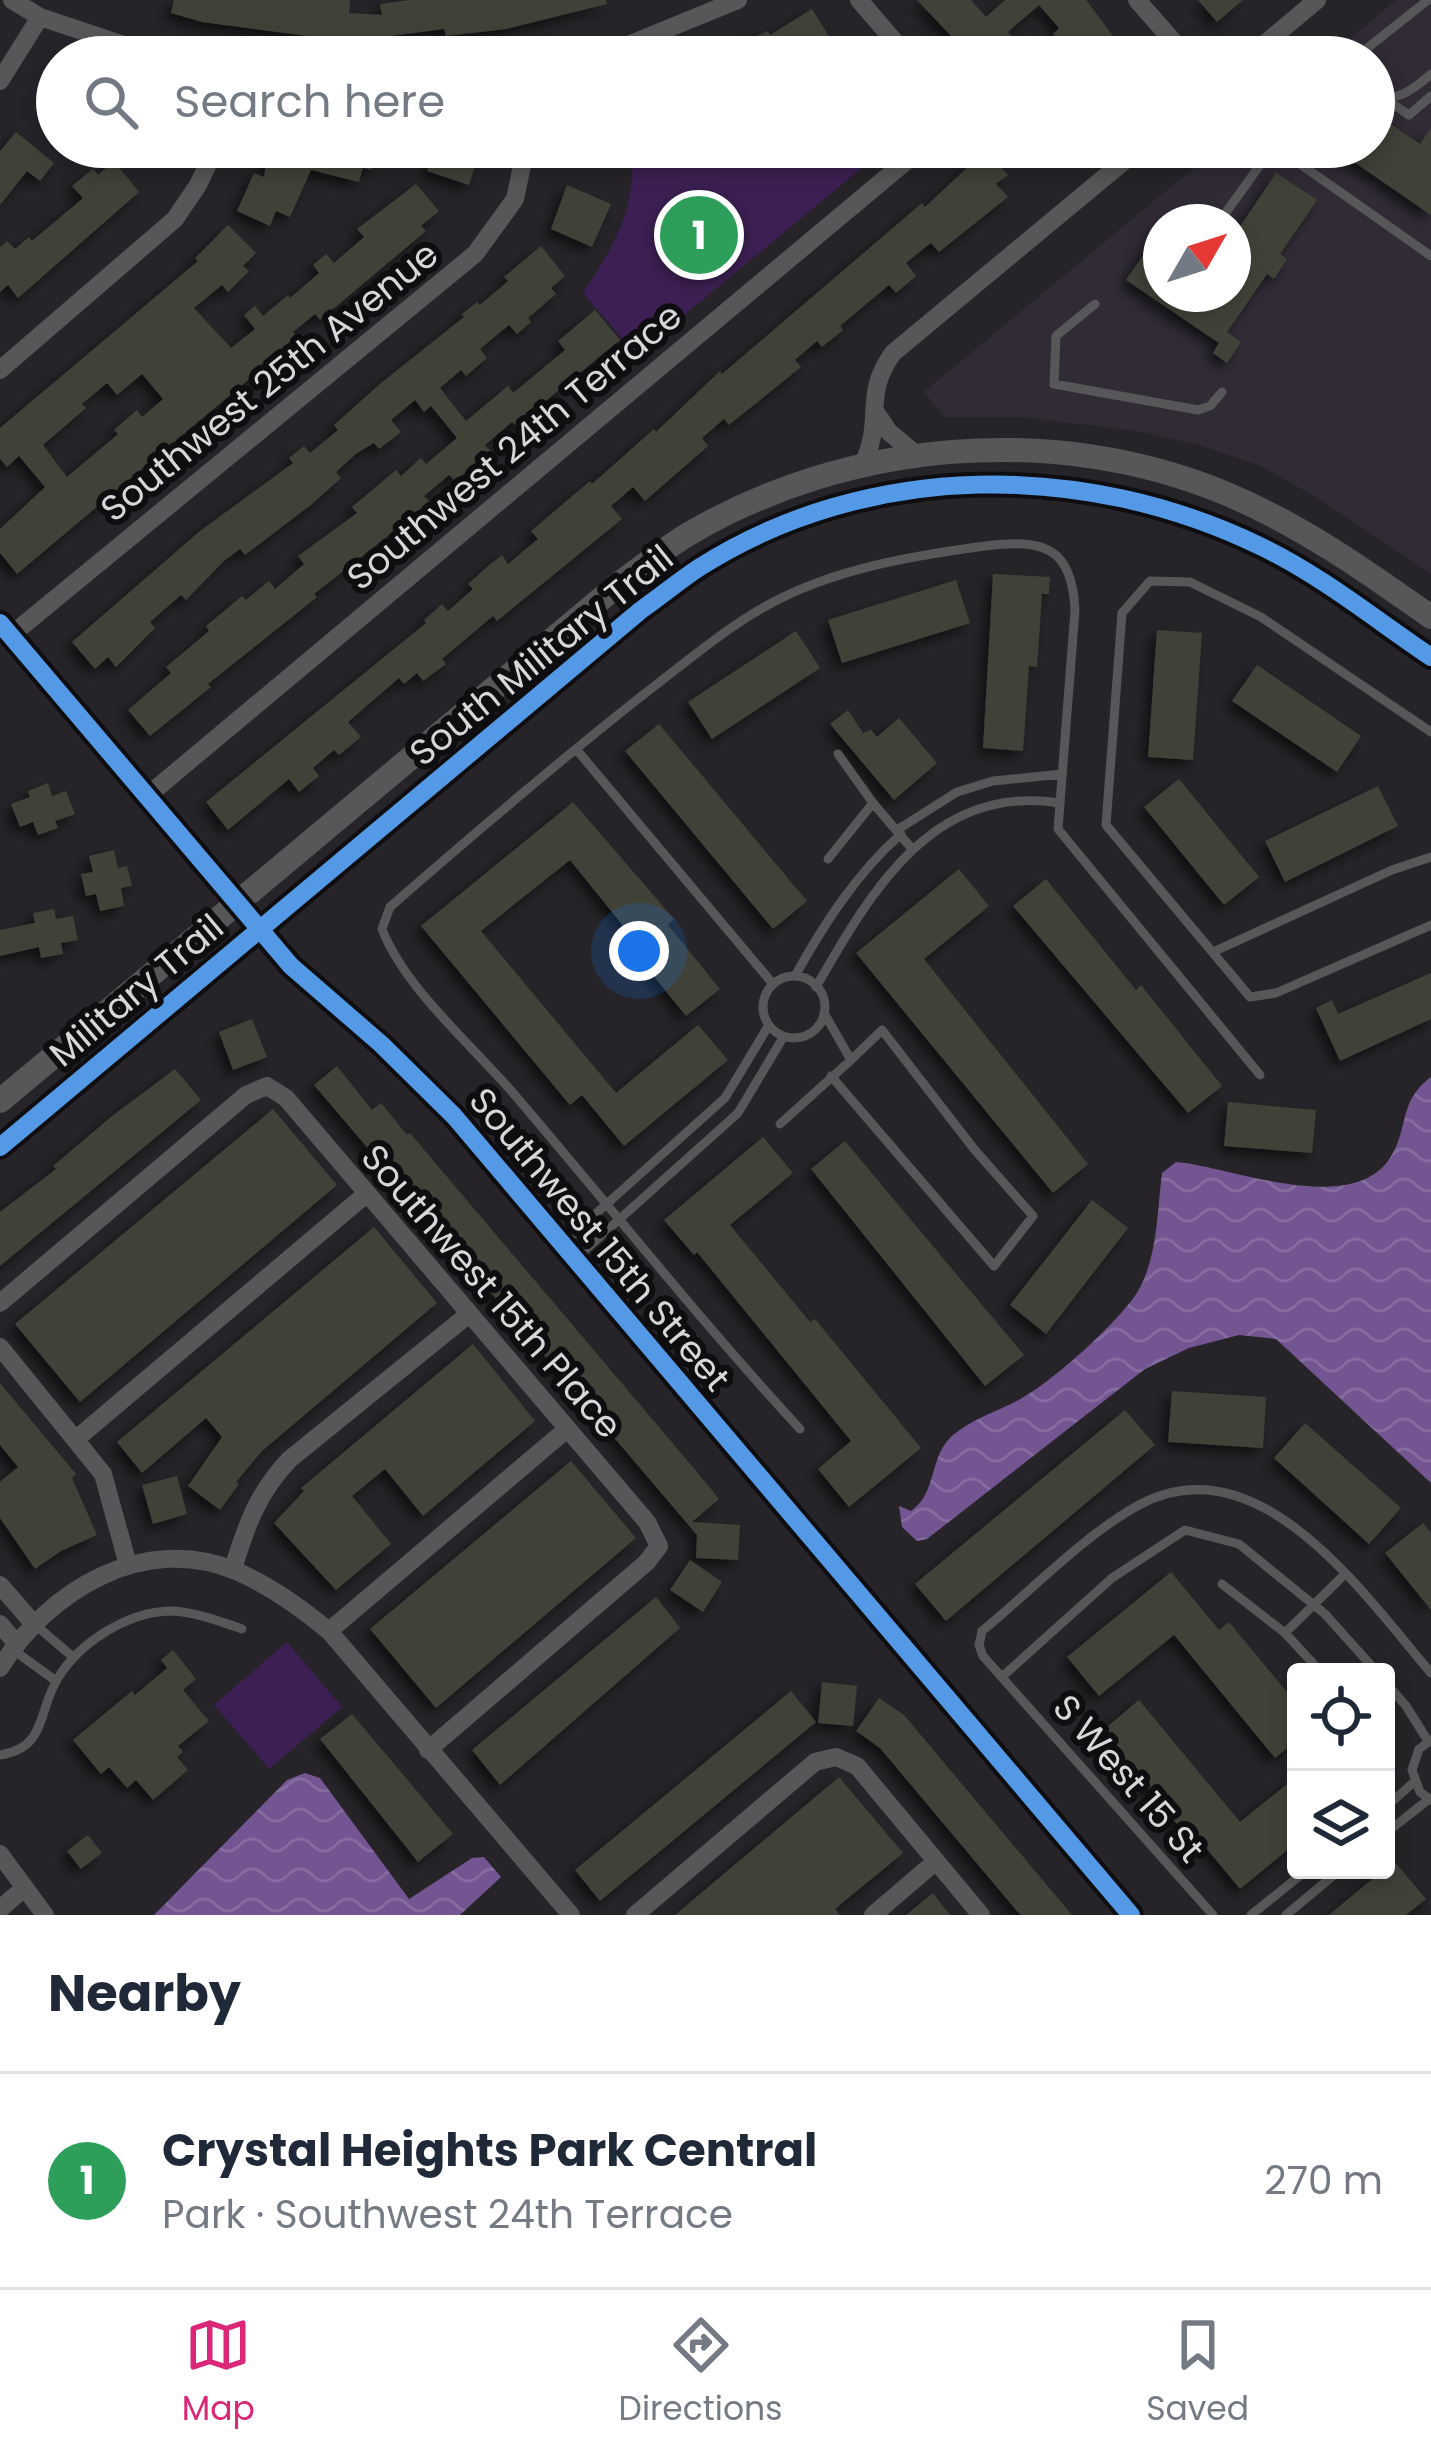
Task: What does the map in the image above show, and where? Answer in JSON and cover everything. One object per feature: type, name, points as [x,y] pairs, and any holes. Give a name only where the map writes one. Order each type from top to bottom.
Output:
[{"type":"street","points":[[12,0],[40,16],[99,36]]},
{"type":"street","points":[[650,36],[738,0]]},
{"type":"street","points":[[859,0],[890,36]]},
{"type":"street","points":[[1138,0],[1169,36]]},
{"type":"street","points":[[1274,36],[1317,0]]},
{"type":"street","points":[[0,81],[40,16]]},
{"type":"street","points":[[0,370],[175,219],[206,168]]},
{"type":"street","name":"Southwest 25th Avenue","points":[[5,630],[476,254],[515,200],[522,168]]},
{"type":"street","name":"Southwest 24th Terrace","points":[[146,796],[898,168]]},
{"type":"street","points":[[860,468],[873,445],[874,386],[893,352],[1116,168]]},
{"type":"street","points":[[875,411],[889,431],[918,456]]},
{"type":"street","name":"South Military Trail","points":[[236,903],[620,583],[686,535],[789,488],[860,468],[918,456],[1027,449],[1151,469],[1224,493],[1286,521],[1431,617]]},
{"type":"street","name":"South Military Trail","points":[[260,930],[641,610],[701,566],[816,513],[893,494],[956,485],[1033,484],[1147,502],[1268,550],[1431,657]]},
{"type":"street","name":"Southwest 15th Street","points":[[5,630],[260,930],[317,990],[422,1082],[1131,1915]]},
{"type":"street","name":"Military Trail","points":[[0,1101],[236,903]]},
{"type":"street","name":"Military Trail","points":[[0,1148],[260,930]]},
{"type":"street","name":"Southwest 15th Place","points":[[0,1303],[246,1095],[267,1086],[286,1098],[647,1522],[659,1546],[647,1562],[428,1750]]},
{"type":"street","points":[[76,1439],[366,1194]]},
{"type":"street","points":[[233,1569],[247,1521],[266,1484],[290,1459],[469,1314]]},
{"type":"street","points":[[0,1347],[103,1474],[128,1565]]},
{"type":"street","points":[[329,1631],[567,1429]]},
{"type":"street","points":[[0,1668],[33,1623],[86,1581],[128,1565],[190,1558],[233,1569],[286,1596],[329,1631],[571,1915]]},
{"type":"street","points":[[0,1585],[33,1623]]},
{"type":"street","points":[[0,1624],[14,1646]]},
{"type":"street","points":[[635,1915],[814,1762],[836,1757],[857,1766],[981,1915]]},
{"type":"street","points":[[0,1854],[45,1915]]},
{"type":"street","points":[[873,1915],[935,1862]]},
{"type":"street","points":[[0,1909],[23,1889]]},
{"type":"lane","points":[[1383,36],[1429,0]]},
{"type":"lane","points":[[1395,97],[1431,74]]},
{"type":"lane","points":[[1395,105],[1409,115],[1431,96]]},
{"type":"lane","points":[[1232,204],[1259,168]]},
{"type":"lane","points":[[1304,168],[1431,256]]},
{"type":"lane","points":[[1095,304],[1057,335],[1054,384],[1198,410],[1210,406],[1222,392]]},
{"type":"lane","points":[[800,1429],[409,976],[382,928],[390,907],[665,678],[767,605],[903,556],[1016,542],[1040,545],[1064,561],[1074,582],[1058,829],[1259,1075]]},
{"type":"lane","points":[[1431,732],[1261,617],[1190,582],[1150,580],[1122,613],[1106,825],[1250,997],[1276,993],[1431,925]]},
{"type":"lane","points":[[576,749],[773,984]]},
{"type":"lane","points":[[838,754],[912,849]]},
{"type":"lane","points":[[568,1251],[604,1205],[725,1098],[769,1025],[764,999],[773,984],[795,976],[820,930],[899,832],[958,792],[993,781],[1062,774]]},
{"type":"lane","points":[[816,987],[854,921],[912,849],[934,831],[988,802],[1034,799],[1060,803]]},
{"type":"lane","points":[[828,859],[873,803]]},
{"type":"lane","points":[[1213,952],[1392,870],[1431,857]]},
{"type":"lane","points":[[769,1025],[784,1036],[805,1036],[820,1023],[824,1003],[816,987],[795,976]]},
{"type":"lane","points":[[824,1013],[851,1060]]},
{"type":"lane","points":[[779,1124],[831,1076],[851,1060],[882,1030],[1033,1216],[994,1266],[831,1076]]},
{"type":"lane","points":[[568,1251],[618,1220],[738,1113],[784,1036]]},
{"type":"lane","points":[[1368,1663],[1312,1604],[1239,1544],[1185,1530],[1112,1578],[1004,1676],[983,1656],[979,1645],[982,1631],[1114,1520],[1143,1502],[1206,1491],[1240,1498],[1303,1532],[1431,1672]]},
{"type":"lane","points":[[1285,1634],[1346,1574]]},
{"type":"lane","points":[[1222,1584],[1285,1634],[1312,1663]]},
{"type":"lane","points":[[0,1755],[18,1753],[30,1745],[56,1681],[73,1657],[128,1620],[167,1611],[242,1629]]},
{"type":"lane","points":[[33,1623],[73,1657]]},
{"type":"lane","points":[[14,1646],[56,1681]]},
{"type":"lane","name":"S West 15 St","points":[[1004,1676],[1213,1915]]},
{"type":"lane","points":[[1395,1693],[1429,1741],[1413,1759],[1414,1782],[1430,1800],[1395,1826]]},
{"type":"lane","points":[[1395,1799],[1414,1782]]},
{"type":"lane","points":[[1251,1915],[1296,1879]]},
{"type":"lane","points":[[1286,1915],[1329,1879]]},
{"type":"shaded area","points":[[1396,0],[1431,0],[1431,574],[1261,466],[1199,445],[1137,431],[1021,417],[945,417],[924,392],[1143,210],[1143,312],[1251,312],[1251,204],[1150,204],[1194,168],[1395,168],[1395,36],[1353,36]]},
{"type":"shaded area","points":[[631,168],[862,168],[636,355],[583,293],[612,246]]},
{"type":"shaded area","points":[[287,1642],[342,1707],[269,1769],[214,1705]]},
{"type":"water","points":[[1431,1077],[1431,1483],[1276,1339],[1239,1335],[1189,1348],[1145,1369],[927,1539],[917,1541],[902,1527],[899,1506],[911,1511],[919,1504],[949,1439],[1051,1378],[1129,1304],[1149,1263],[1162,1173],[1176,1162],[1319,1187],[1372,1176],[1390,1158],[1413,1096]]},
{"type":"water","points":[[305,1773],[320,1778],[409,1899],[472,1858],[484,1857],[501,1877],[460,1915],[154,1915],[287,1780]]},
{"type":"building","points":[[174,0],[350,0],[349,13],[382,15],[380,4],[410,0],[606,0],[607,4],[506,29],[446,36],[444,29],[391,36],[307,36],[202,22],[171,13]]},
{"type":"building","points":[[917,0],[971,0],[986,17],[1005,0],[1086,0],[1113,36],[1055,36],[1059,28],[1039,5],[1008,32],[1011,36],[951,36]]},
{"type":"building","points":[[1198,0],[1243,0],[1217,22]]},
{"type":"building","points":[[812,9],[829,36],[757,36],[768,31],[770,35]]},
{"type":"building","points":[[1395,127],[1420,144],[1431,128],[1431,215],[1363,168],[1395,168]]},
{"type":"building","points":[[16,132],[36,148],[36,168],[50,168],[40,181],[27,171],[0,205],[0,151]]},
{"type":"building","points":[[106,168],[120,168],[139,192],[18,298],[8,285],[0,292],[0,247],[7,241],[15,249],[29,237],[32,241],[83,198],[72,186],[93,169],[98,175]]},
{"type":"building","points":[[265,168],[363,168],[359,182],[311,170],[290,217],[276,211],[270,226],[237,211],[254,173],[264,177]]},
{"type":"building","points":[[428,168],[474,168],[469,185]]},
{"type":"building","points":[[967,168],[1002,168],[1008,175],[996,184],[1008,197],[939,252],[931,243],[906,263],[916,276],[896,293],[889,285],[822,347],[817,341],[795,360],[801,367],[729,425],[724,419],[702,438],[708,446],[645,501],[633,487],[611,506],[622,519],[497,621],[493,616],[442,659],[446,664],[423,681],[417,673],[404,684],[399,678],[348,722],[361,737],[339,755],[334,750],[313,768],[319,776],[299,792],[289,779],[228,830],[206,802],[426,623],[442,604],[448,611],[473,589],[468,584],[502,555],[508,564],[538,539],[531,531],[654,429],[656,432],[720,371],[722,374],[922,203],[925,207]]},
{"type":"building","points":[[1276,173],[1317,200],[1280,254],[1287,259],[1274,279],[1267,274],[1251,297],[1251,210]]},
{"type":"building","points":[[416,184],[439,211],[421,226],[426,231],[320,320],[315,314],[293,332],[298,338],[17,574],[0,553],[0,529],[45,487],[19,456],[7,467],[0,459],[0,428],[198,261],[195,258],[228,225],[256,253],[243,266],[249,271],[228,292],[222,285],[194,308],[231,348],[255,329],[244,315],[255,306],[263,316],[288,295],[290,298],[319,273],[313,265],[326,254],[334,263],[364,237],[357,229]],"holes":[[[142,374],[163,399],[142,417],[137,410],[114,430],[118,434],[67,477],[43,445],[107,383],[117,395]]]},
{"type":"building","points":[[567,185],[611,204],[592,247],[551,229]]},
{"type":"building","points":[[678,223],[699,248],[685,260],[664,235]]},
{"type":"building","points":[[541,246],[565,276],[551,288],[556,294],[517,334],[509,325],[480,349],[487,358],[466,376],[461,370],[440,388],[466,421],[508,386],[513,393],[565,350],[558,341],[595,310],[620,340],[518,429],[512,422],[485,445],[491,452],[455,481],[449,475],[424,496],[430,503],[314,594],[317,597],[150,736],[128,710],[171,673],[166,667],[209,631],[206,626],[269,581],[275,589],[304,564],[298,556],[357,513],[352,507],[396,470],[401,476],[421,458],[426,464],[457,438],[431,406],[424,412],[415,400],[391,420],[401,432],[379,449],[374,443],[357,453],[336,472],[341,478],[312,504],[245,555],[240,549],[224,561],[186,600],[181,595],[150,622],[155,628],[116,667],[108,657],[95,669],[72,642],[200,531],[293,463],[289,458],[304,446],[310,453],[338,430],[334,425],[462,314],[508,281],[504,277]]},
{"type":"building","points":[[1143,255],[1143,292],[1126,280]]},
{"type":"building","points":[[1173,312],[1241,312],[1227,332],[1241,342],[1227,363],[1213,353],[1219,343]]},
{"type":"building","points":[[993,574],[1050,577],[1049,594],[1042,594],[1037,667],[1029,666],[1023,751],[983,748]]},
{"type":"building","points":[[956,580],[970,623],[842,663],[828,620]]},
{"type":"building","points":[[1157,630],[1202,633],[1193,760],[1148,757]]},
{"type":"building","points":[[796,631],[820,668],[712,739],[688,702]]},
{"type":"building","points":[[1257,665],[1361,736],[1337,772],[1232,701]]},
{"type":"building","points":[[848,710],[863,733],[871,730],[877,737],[899,718],[937,763],[894,800],[830,724]]},
{"type":"building","points":[[659,724],[807,901],[773,929],[625,751]]},
{"type":"building","points":[[1179,779],[1259,877],[1224,905],[1144,807]]},
{"type":"building","points":[[48,783],[52,796],[66,791],[75,814],[55,821],[58,828],[38,835],[33,822],[20,827],[11,804]]},
{"type":"building","points":[[1378,786],[1398,826],[1285,882],[1265,841]]},
{"type":"building","points":[[573,802],[674,919],[668,925],[720,989],[686,1016],[631,948],[637,943],[570,860],[481,931],[616,1093],[698,1025],[728,1060],[624,1146],[582,1095],[570,1105],[421,926]]},
{"type":"building","points":[[114,850],[118,868],[127,866],[132,886],[121,888],[124,906],[100,911],[96,894],[86,896],[81,874],[93,872],[89,856]]},
{"type":"building","points":[[959,869],[989,906],[924,959],[1088,1164],[1053,1193],[856,953]]},
{"type":"building","points":[[1046,879],[1136,990],[1141,985],[1222,1086],[1188,1113],[1013,906]]},
{"type":"building","points":[[54,909],[56,919],[73,916],[78,940],[61,943],[63,954],[41,958],[39,947],[0,956],[0,930],[35,923],[33,913]]},
{"type":"building","points":[[1431,973],[1431,1019],[1340,1061],[1316,1008],[1332,1000],[1338,1014]]},
{"type":"building","points":[[252,1019],[267,1057],[233,1070],[219,1032]]},
{"type":"building","points":[[337,1066],[372,1110],[381,1103],[410,1133],[719,1499],[692,1522],[740,1525],[738,1560],[696,1558],[697,1535],[314,1085]]},
{"type":"building","points":[[175,1069],[201,1100],[0,1266],[0,1212]]},
{"type":"building","points":[[1228,1102],[1316,1110],[1312,1153],[1224,1146]]},
{"type":"building","points":[[273,1109],[337,1185],[80,1402],[15,1324]]},
{"type":"building","points":[[763,1137],[793,1173],[730,1225],[921,1448],[849,1507],[818,1469],[851,1441],[697,1252],[694,1255],[664,1220]]},
{"type":"building","points":[[845,1141],[1024,1355],[985,1386],[811,1169]]},
{"type":"building","points":[[1092,1200],[1128,1228],[1046,1334],[1010,1305]]},
{"type":"building","points":[[374,1227],[437,1303],[262,1451],[220,1510],[188,1486],[222,1437],[206,1418],[142,1473],[117,1442]]},
{"type":"building","points":[[473,1344],[535,1421],[423,1516],[385,1469],[352,1496],[391,1544],[336,1590],[274,1523],[304,1491],[301,1488]]},
{"type":"building","points":[[0,1383],[76,1474],[72,1478],[97,1535],[35,1569],[0,1518],[0,1482],[18,1467],[0,1445]]},
{"type":"building","points":[[1172,1391],[1266,1397],[1263,1448],[1168,1442]]},
{"type":"building","points":[[1125,1410],[1155,1445],[946,1621],[915,1584]]},
{"type":"building","points":[[1305,1423],[1401,1508],[1369,1544],[1274,1458]]},
{"type":"building","points":[[571,1461],[636,1538],[436,1708],[370,1629]]},
{"type":"building","points":[[177,1476],[187,1514],[153,1524],[142,1485]]},
{"type":"building","points":[[1423,1523],[1431,1533],[1431,1610],[1385,1553]]},
{"type":"building","points":[[690,1560],[722,1582],[703,1612],[670,1590]]},
{"type":"building","points":[[1171,1572],[1219,1630],[1229,1622],[1287,1692],[1287,1748],[1275,1758],[1174,1635],[1099,1696],[1067,1657]]},
{"type":"building","points":[[656,1597],[680,1628],[500,1785],[472,1750]]},
{"type":"building","points":[[173,1650],[196,1679],[183,1690],[209,1721],[178,1746],[183,1752],[177,1757],[188,1770],[153,1800],[136,1780],[127,1788],[109,1767],[101,1774],[73,1740],[167,1668],[161,1660]]},
{"type":"building","points":[[822,1682],[857,1686],[853,1726],[818,1723]]},
{"type":"building","points":[[791,1691],[816,1722],[600,1901],[575,1870]]},
{"type":"building","points":[[879,1698],[904,1715],[1072,1915],[1021,1915],[880,1748],[856,1731]]},
{"type":"building","points":[[1139,1700],[1240,1822],[1287,1784],[1287,1850],[1240,1889],[1191,1830],[1186,1835],[1101,1732]]},
{"type":"building","points":[[352,1714],[453,1834],[418,1862],[320,1739]]},
{"type":"building","points":[[839,1777],[903,1853],[835,1909],[840,1915],[675,1915]]},
{"type":"building","points":[[88,1835],[102,1853],[81,1869],[67,1851]]},
{"type":"building","points":[[1395,1862],[1426,1899],[1406,1915],[1329,1915],[1372,1879],[1395,1879]]},
{"type":"building","points":[[933,1893],[950,1915],[906,1915]]},
{"type":"cycle path","points":[[0,1147],[641,610],[700,567],[765,532],[834,507],[906,491],[978,485],[1051,487],[1124,499],[1194,519],[1262,547],[1327,585],[1431,657]]},
{"type":"cycle path","points":[[0,623],[291,966],[454,1116],[1131,1915]]},
{"type":"place","name":"Crystal Heights Park Central","points":[[699,235]]}]
